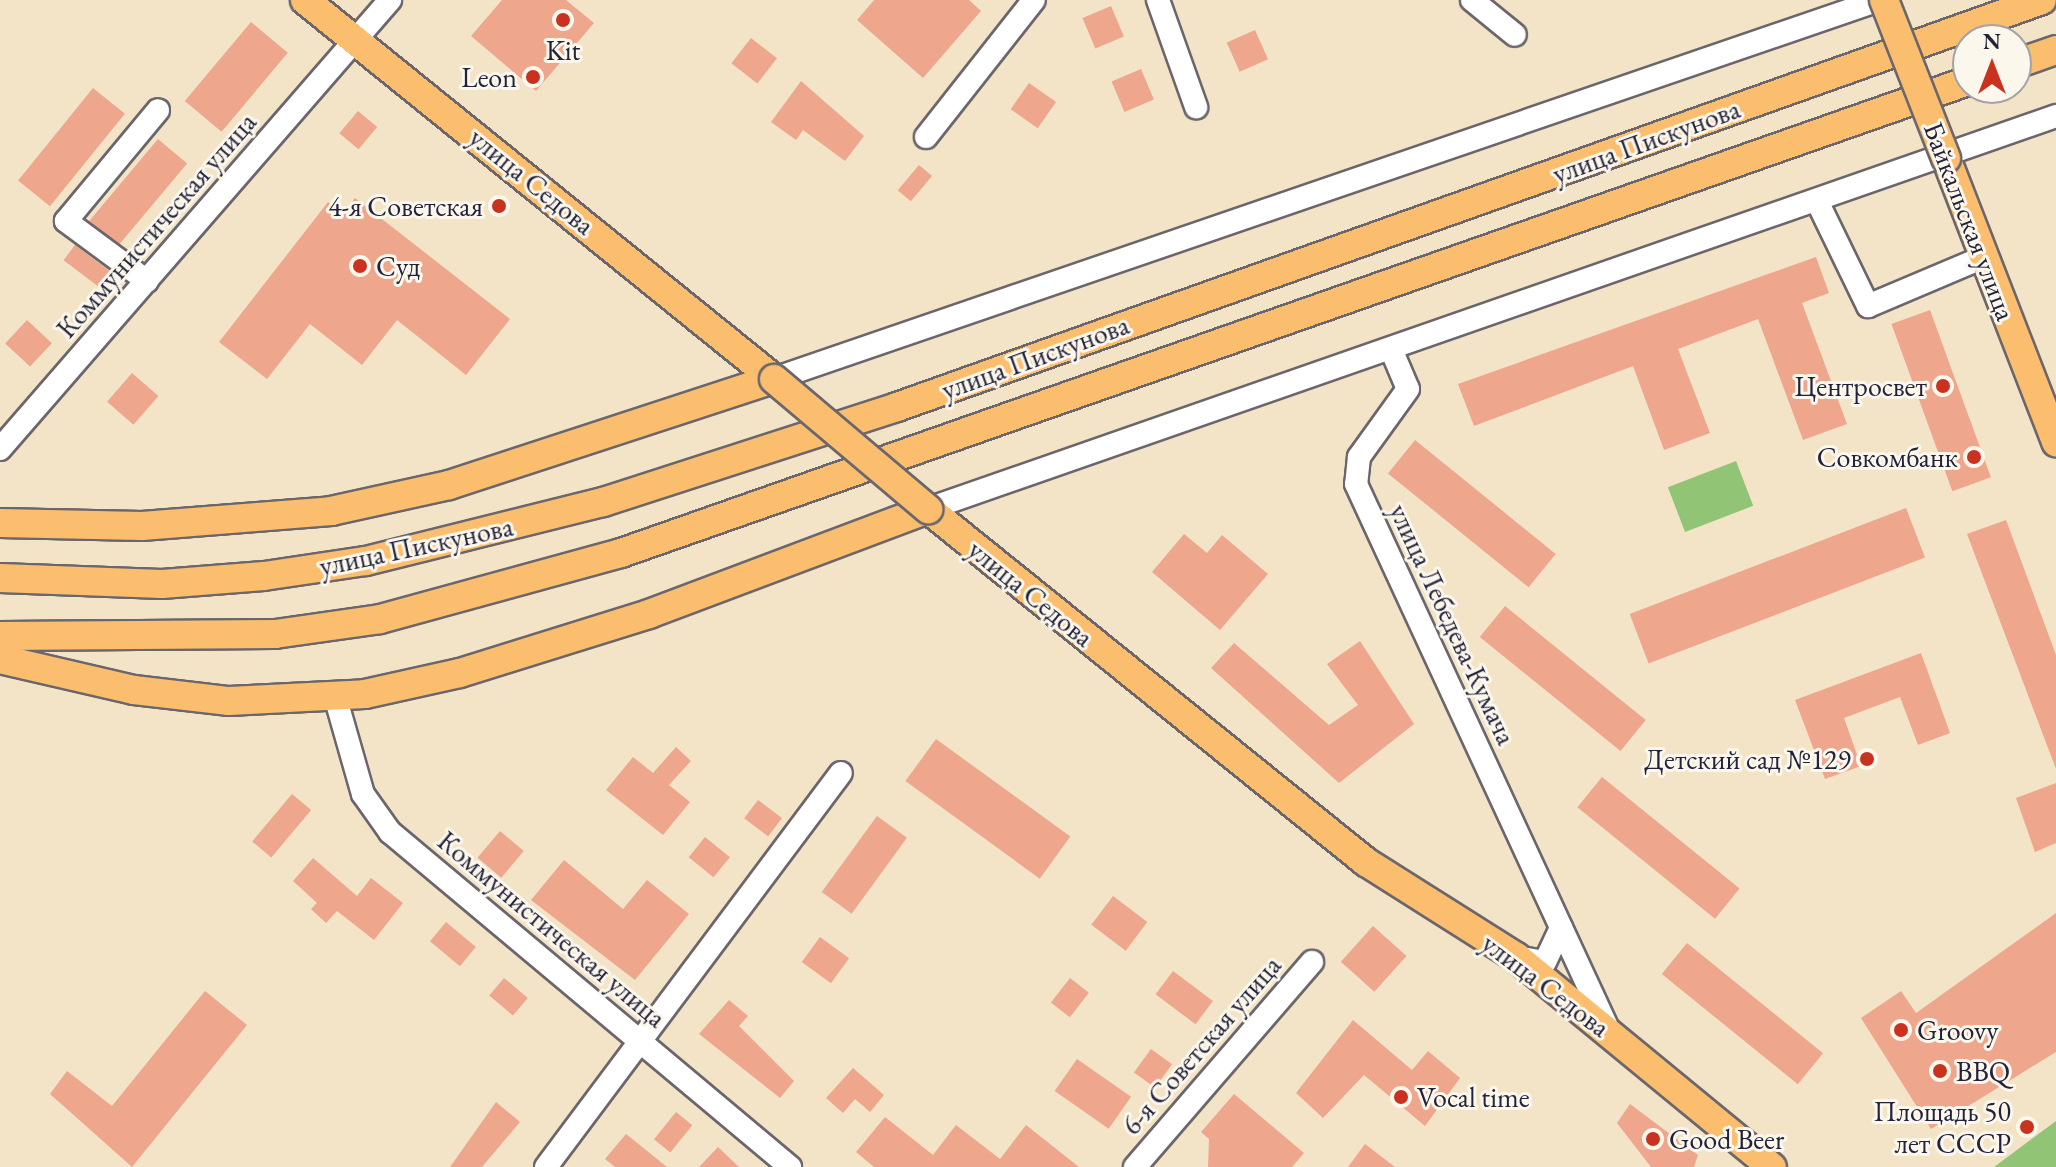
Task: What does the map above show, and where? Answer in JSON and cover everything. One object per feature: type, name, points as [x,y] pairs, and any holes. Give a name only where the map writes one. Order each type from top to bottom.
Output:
[{"type":"main road","name":"улица Седова","points":[[305,0],[1366,862],[1516,957],[1772,1167]]},
{"type":"main road","name":"Байкальская улица","points":[[1882,0],[2056,442]]},
{"type":"main road","name":"улица Пискунова","points":[[0,578],[162,584],[264,576],[366,561],[603,502],[897,407],[2042,0]]},
{"type":"main road","points":[[2032,58],[2056,50]]},
{"type":"main road","name":"улица Пискунова","points":[[0,636],[169,640],[305,630],[380,619],[621,553],[1952,87]]},
{"type":"main road","name":"улица Пискунова","points":[[0,523],[142,526],[331,511],[449,485],[774,379]]},
{"type":"main road","points":[[0,659],[184,697],[335,696],[415,684],[560,643],[928,509]]},
{"type":"street","name":"Коммунистическая улица","points":[[0,449],[390,0]]},
{"type":"street","points":[[926,137],[1034,0]]},
{"type":"street","points":[[1158,0],[1196,107]]},
{"type":"street","points":[[1472,0],[1515,35]]},
{"type":"street","name":"улица Пискунова","points":[[774,379],[1882,0]]},
{"type":"street","points":[[147,281],[66,221],[158,110]]},
{"type":"street","points":[[928,509],[1946,158],[2056,116]]},
{"type":"street","points":[[1817,201],[1868,306],[1984,257]]},
{"type":"street","name":"улица Лебедева-Кумача","points":[[1391,349],[1408,389],[1359,457],[1356,484],[1612,1035]]},
{"type":"street","name":"Коммунистическая улица","points":[[335,696],[363,794],[390,832],[790,1167]]},
{"type":"street","points":[[546,1167],[644,1044],[841,773]]},
{"type":"street","points":[[1516,957],[1545,962],[1561,928]]},
{"type":"street","name":"6-я Советская улица","points":[[1135,1167],[1312,962]]},
{"type":"green space","points":[[1736,461],[1753,506],[1685,532],[1668,487]]},
{"type":"green space","points":[[2056,1121],[2056,1167],[1994,1167]]},
{"type":"building","points":[[502,0],[566,0],[594,23],[536,91],[471,36]]},
{"type":"building","points":[[874,0],[969,0],[981,11],[923,78],[857,20]]},
{"type":"building","points":[[1111,6],[1124,36],[1095,48],[1082,18]]},
{"type":"building","points":[[251,22],[288,53],[222,132],[185,101]]},
{"type":"building","points":[[1255,30],[1268,59],[1240,72],[1227,43]]},
{"type":"building","points":[[751,38],[777,58],[757,84],[731,63]]},
{"type":"building","points":[[1141,69],[1154,99],[1124,112],[1112,82]]},
{"type":"building","points":[[801,81],[864,136],[845,161],[803,130],[796,140],[771,122]]},
{"type":"building","points":[[1029,83],[1056,102],[1038,128],[1011,109]]},
{"type":"building","points":[[93,88],[125,114],[50,206],[18,180]]},
{"type":"building","points":[[358,111],[377,127],[359,149],[339,133]]},
{"type":"building","points":[[158,139],[187,163],[118,245],[89,221]]},
{"type":"building","points":[[919,165],[932,176],[911,201],[898,190]]},
{"type":"building","name":"Суд","points":[[355,198],[510,319],[466,375],[397,320],[362,365],[310,324],[267,379],[219,342],[328,202],[343,214]]},
{"type":"building","points":[[75,245],[110,271],[99,287],[64,260]]},
{"type":"building","points":[[1816,257],[1829,293],[1802,303],[1847,424],[1803,440],[1758,319],[1678,349],[1710,433],[1664,450],[1633,366],[1474,426],[1458,384]]},
{"type":"building","points":[[1930,310],[1991,477],[1952,491],[1891,324]]},
{"type":"building","points":[[27,320],[52,343],[30,367],[5,343]]},
{"type":"building","points":[[132,373],[158,396],[133,425],[107,402]]},
{"type":"building","points":[[1415,440],[1556,554],[1529,587],[1388,473]]},
{"type":"building","points":[[1906,508],[1925,557],[1649,664],[1630,614]]},
{"type":"building","points":[[2006,520],[2056,655],[2056,769],[1967,534]]},
{"type":"building","points":[[1184,534],[1207,553],[1222,535],[1268,574],[1220,630],[1152,572]]},
{"type":"building","points":[[1505,606],[1646,720],[1620,751],[1480,637]]},
{"type":"building","points":[[1360,641],[1414,724],[1339,783],[1211,668],[1234,643],[1329,725],[1358,705],[1327,664]]},
{"type":"building","points":[[1921,653],[1950,733],[1918,745],[1900,697],[1844,718],[1861,766],[1825,779],[1795,700]]},
{"type":"building","points":[[936,739],[1070,837],[1040,879],[905,781]]},
{"type":"building","points":[[676,747],[691,761],[669,785],[690,802],[663,835],[606,790],[633,757],[653,773]]},
{"type":"building","points":[[1602,777],[1740,888],[1715,919],[1577,807]]},
{"type":"building","points":[[2056,783],[2056,843],[2035,852],[2016,798]]},
{"type":"building","points":[[292,794],[311,810],[271,858],[252,841]]},
{"type":"building","points":[[758,800],[782,818],[768,836],[744,818]]},
{"type":"building","points":[[877,816],[907,838],[852,914],[822,892]]},
{"type":"building","points":[[500,831],[524,851],[501,878],[478,858]]},
{"type":"building","points":[[705,837],[730,857],[714,877],[689,857]]},
{"type":"building","points":[[313,858],[357,896],[371,878],[403,903],[374,940],[337,911],[326,923],[311,909],[317,903],[293,881]]},
{"type":"building","points":[[564,860],[623,909],[647,880],[689,914],[635,980],[531,900]]},
{"type":"building","points":[[1113,896],[1147,922],[1126,951],[1091,925]]},
{"type":"building","points":[[2056,913],[2056,1052],[1931,1129],[1861,1018],[1901,991],[1916,1013]]},
{"type":"building","points":[[446,922],[476,947],[460,966],[430,941]]},
{"type":"building","points":[[1373,926],[1406,956],[1374,992],[1341,962]]},
{"type":"building","points":[[820,937],[849,958],[831,983],[802,962]]},
{"type":"building","points":[[1687,943],[1823,1053],[1798,1084],[1662,974]]},
{"type":"building","points":[[1173,971],[1213,1001],[1195,1024],[1156,994]]},
{"type":"building","points":[[504,978],[528,998],[513,1016],[489,996]]},
{"type":"building","points":[[1070,978],[1089,993],[1070,1017],[1051,1002]]},
{"type":"building","points":[[205,991],[247,1025],[132,1167],[50,1094],[67,1071],[112,1106]]},
{"type":"building","points":[[729,1000],[748,1016],[739,1026],[794,1081],[780,1098],[699,1034]]},
{"type":"building","points":[[1353,1020],[1412,1070],[1428,1051],[1460,1078],[1425,1126],[1364,1075],[1323,1118],[1296,1093]]},
{"type":"building","points":[[1151,1049],[1172,1064],[1155,1088],[1134,1072]]},
{"type":"building","points":[[1077,1059],[1131,1097],[1109,1129],[1055,1091]]},
{"type":"building","points":[[853,1068],[884,1095],[870,1112],[855,1099],[843,1113],[826,1098]]},
{"type":"building","points":[[1234,1094],[1304,1153],[1292,1167],[1208,1167],[1209,1139],[1201,1132]]},
{"type":"building","points":[[496,1102],[520,1122],[482,1167],[450,1167]]},
{"type":"building","name":"Good Beer","points":[[1630,1104],[1698,1155],[1694,1167],[1651,1167],[1617,1123]]},
{"type":"building","points":[[676,1112],[692,1125],[670,1152],[654,1139]]},
{"type":"building","points":[[885,1117],[933,1155],[956,1125],[1000,1159],[1026,1125],[1079,1167],[874,1167],[856,1152]]},
{"type":"building","points":[[626,1134],[667,1167],[615,1167],[605,1159]]},
{"type":"building","points":[[1365,1144],[1395,1167],[1348,1167]]},
{"type":"building","points":[[718,1147],[739,1167],[699,1167]]},
{"type":"place","name":"Kit","points":[[563,20]]},
{"type":"place","name":"Leon","points":[[533,77]]},
{"type":"place","name":"4-я Советская","points":[[499,206]]},
{"type":"place","name":"Суд","points":[[360,266]]},
{"type":"place","name":"Центросвет","points":[[1943,386]]},
{"type":"place","name":"Совкомбанк","points":[[1974,457]]},
{"type":"place","name":"Детский сад №129","points":[[1867,759]]},
{"type":"place","name":"Groovy","points":[[1901,1030]]},
{"type":"place","name":"BBQ","points":[[1940,1071]]},
{"type":"place","name":"Vocal time","points":[[1401,1097]]},
{"type":"place","name":"Площадь 50 лет СССР","points":[[2027,1127]]},
{"type":"place","name":"Good Beer","points":[[1653,1139]]}]
